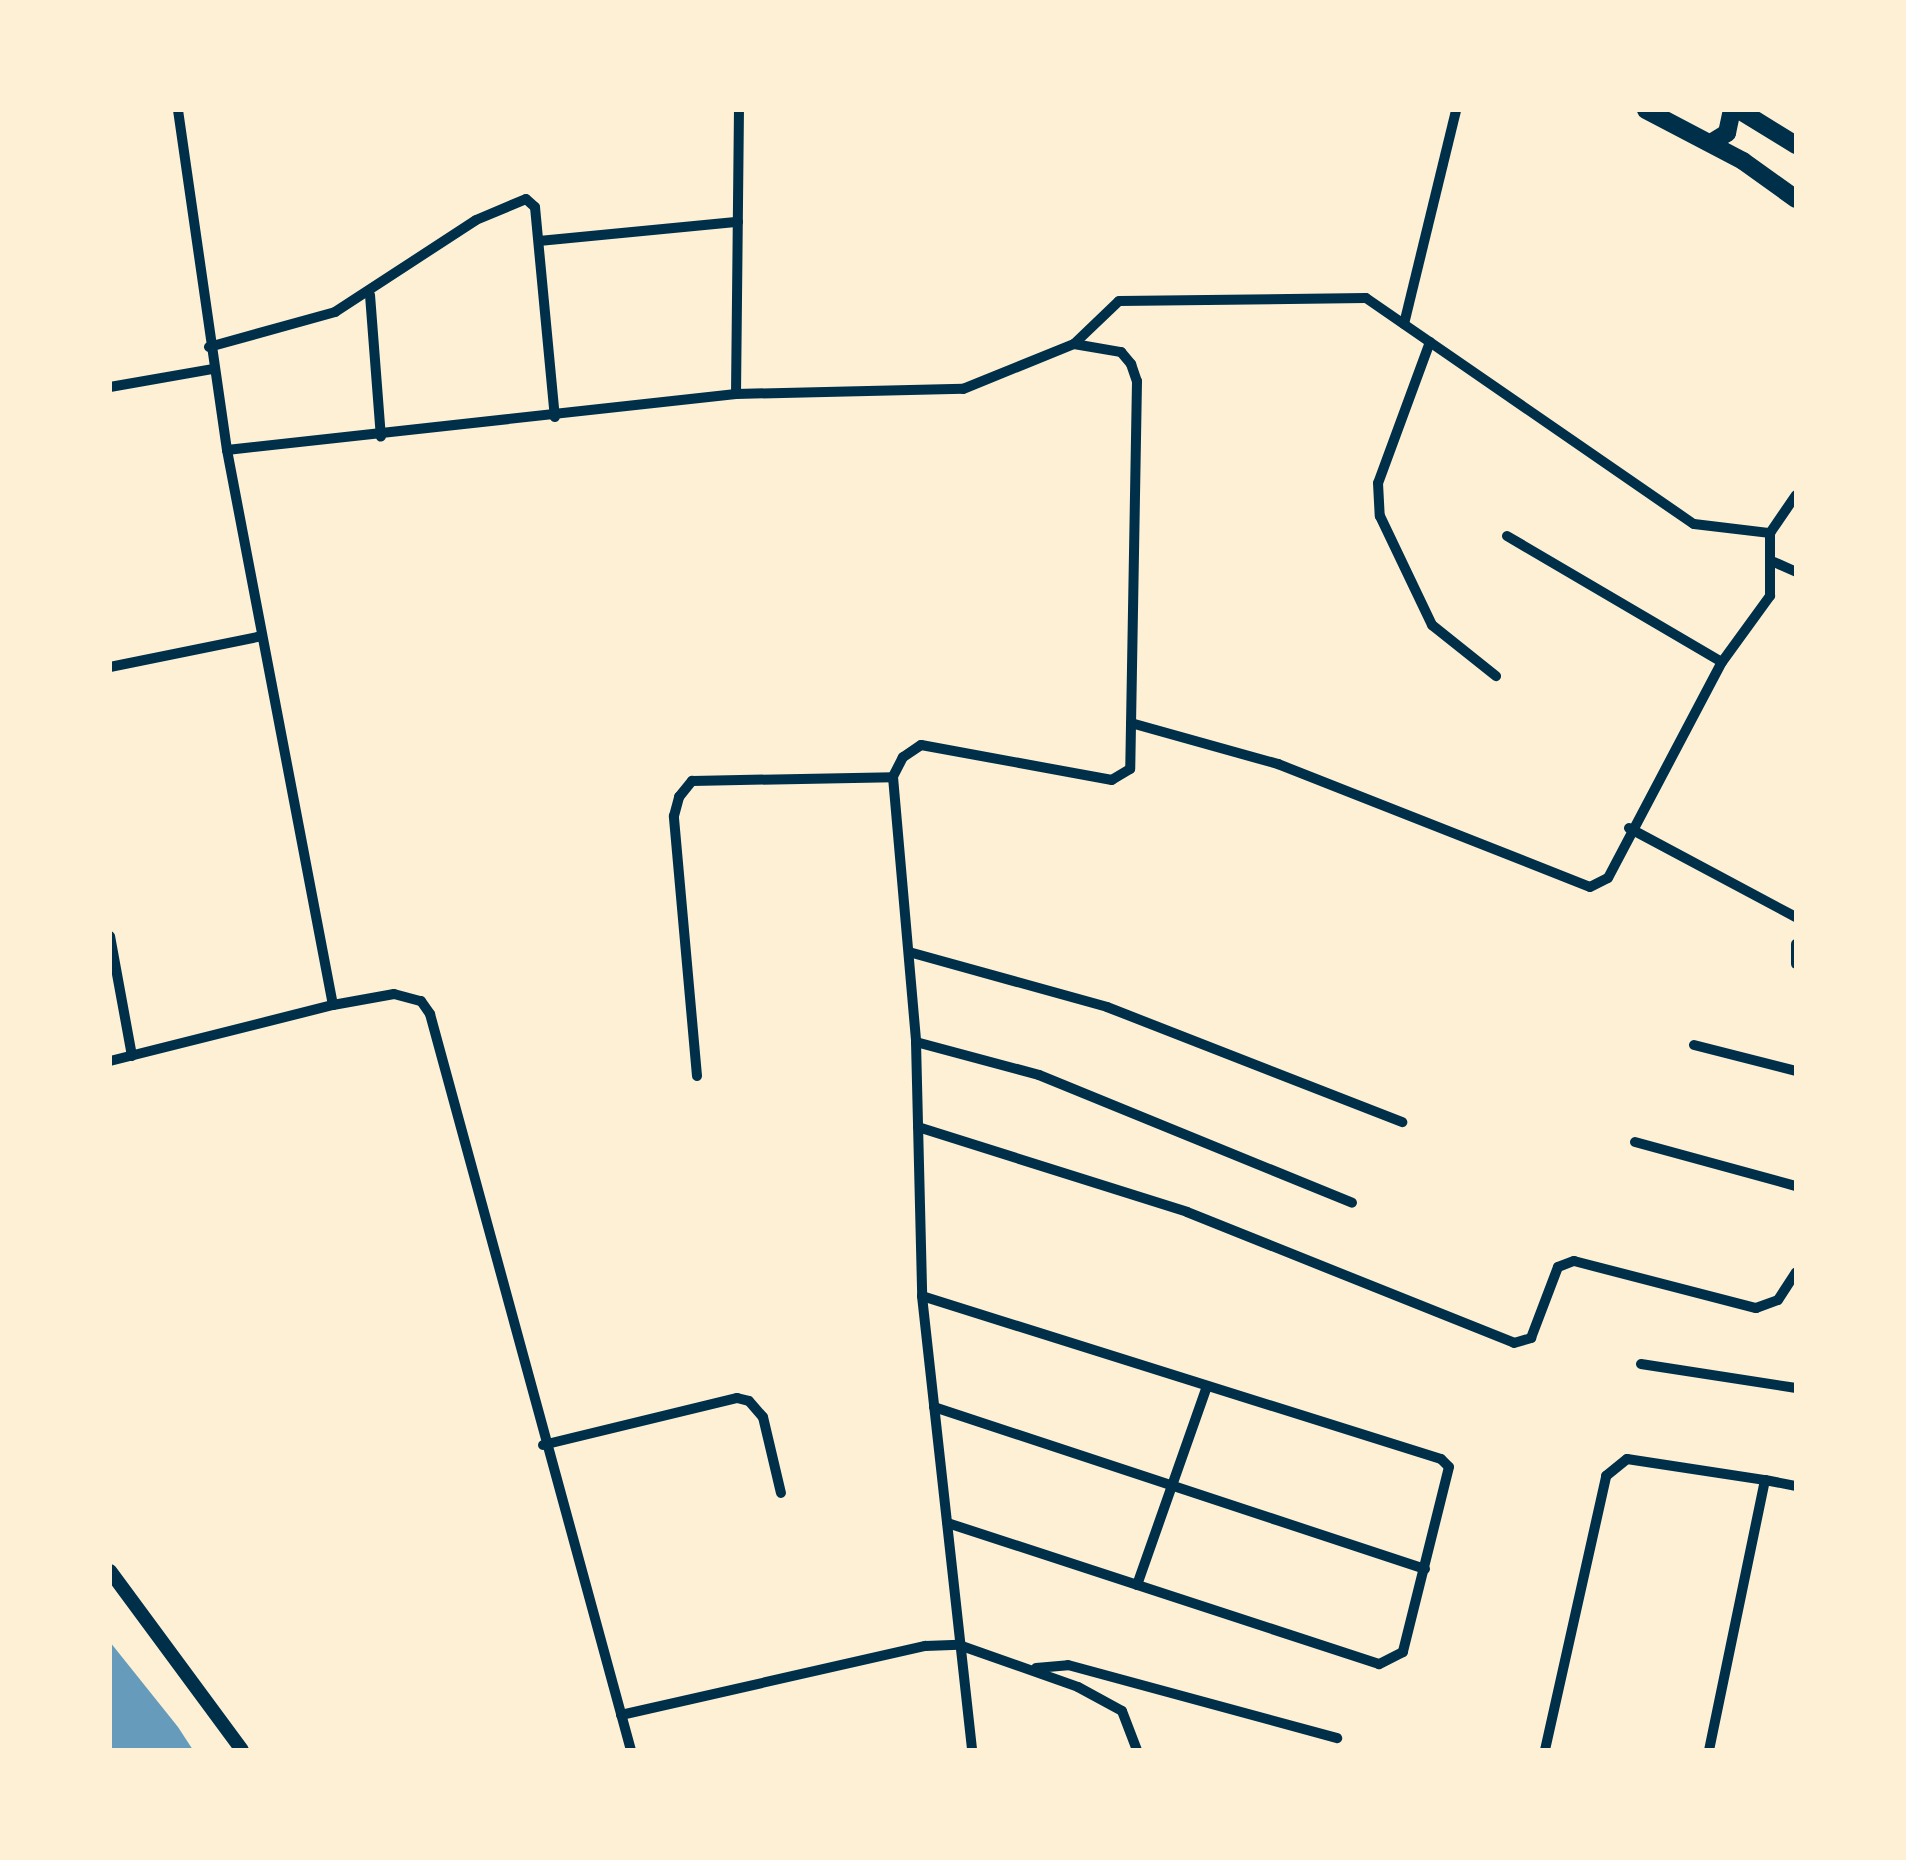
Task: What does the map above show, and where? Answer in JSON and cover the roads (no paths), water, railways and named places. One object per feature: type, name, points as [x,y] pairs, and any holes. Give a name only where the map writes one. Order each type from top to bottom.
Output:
[{"type":"main road","points":[[1646,110],[1711,144],[1796,199]]},
{"type":"main road","points":[[1711,144],[1727,133],[1735,110],[1796,145]]},
{"type":"street","points":[[178,110],[226,450],[333,1005]]},
{"type":"street","points":[[736,394],[739,110]]},
{"type":"street","points":[[1404,324],[1456,110]]},
{"type":"street","points":[[209,347],[322,316],[370,295],[512,200],[535,206],[554,417]]},
{"type":"street","points":[[539,240],[738,222]]},
{"type":"street","points":[[370,295],[381,437]]},
{"type":"street","points":[[226,450],[381,437],[736,394],[963,389],[1074,344],[1119,301],[1366,298],[1694,524],[1770,533]]},
{"type":"street","points":[[1430,342],[1378,483],[1380,516],[1432,625],[1496,676]]},
{"type":"street","points":[[972,1750],[922,1296],[916,1042],[893,777],[903,757],[921,746],[1112,780],[1130,768],[1137,381],[1121,352],[1074,344]]},
{"type":"street","points":[[110,387],[213,369]]},
{"type":"street","points":[[1131,723],[1278,764],[1590,887],[1608,878],[1629,828],[1722,662],[1770,596],[1774,562],[1770,533],[1796,495]]},
{"type":"street","points":[[1507,536],[1722,662]]},
{"type":"street","points":[[1774,562],[1796,572]]},
{"type":"street","points":[[110,667],[262,636]]},
{"type":"street","points":[[696,1076],[674,816],[679,797],[692,781],[893,777]]},
{"type":"street","points":[[1629,828],[1796,917]]},
{"type":"street","points":[[110,936],[132,1056]]},
{"type":"street","points":[[1796,944],[1796,964]]},
{"type":"street","points":[[909,952],[1107,1007],[1402,1122]]},
{"type":"street","points":[[110,1061],[333,1005],[410,995],[430,1014],[542,1445],[631,1750]]},
{"type":"street","points":[[916,1042],[1039,1075],[1352,1203]]},
{"type":"street","points":[[1694,1045],[1796,1071]]},
{"type":"street","points":[[918,1126],[1187,1212],[1514,1343],[1531,1338],[1558,1267],[1574,1260],[1756,1308],[1778,1300],[1796,1272]]},
{"type":"street","points":[[1635,1142],[1796,1186]]},
{"type":"street","points":[[922,1296],[1441,1459],[1449,1467],[1402,1652],[1379,1664],[947,1523]]},
{"type":"street","points":[[1641,1364],[1796,1388]]},
{"type":"street","points":[[1137,1585],[1207,1386]]},
{"type":"street","points":[[542,1445],[737,1398],[762,1417],[782,1493]]},
{"type":"street","points":[[934,1407],[1424,1569]]},
{"type":"street","points":[[1545,1750],[1606,1476],[1627,1459],[1796,1486]]},
{"type":"street","points":[[1709,1750],[1766,1480]]},
{"type":"street","points":[[110,1571],[242,1750]]},
{"type":"street","points":[[620,1715],[924,1646],[959,1645],[1030,1669],[1122,1712],[1137,1750]]},
{"type":"street","points":[[1030,1669],[1068,1665],[1337,1738]]},
{"type":"water","points":[[110,1642],[178,1727],[193,1750],[110,1750]]}]
